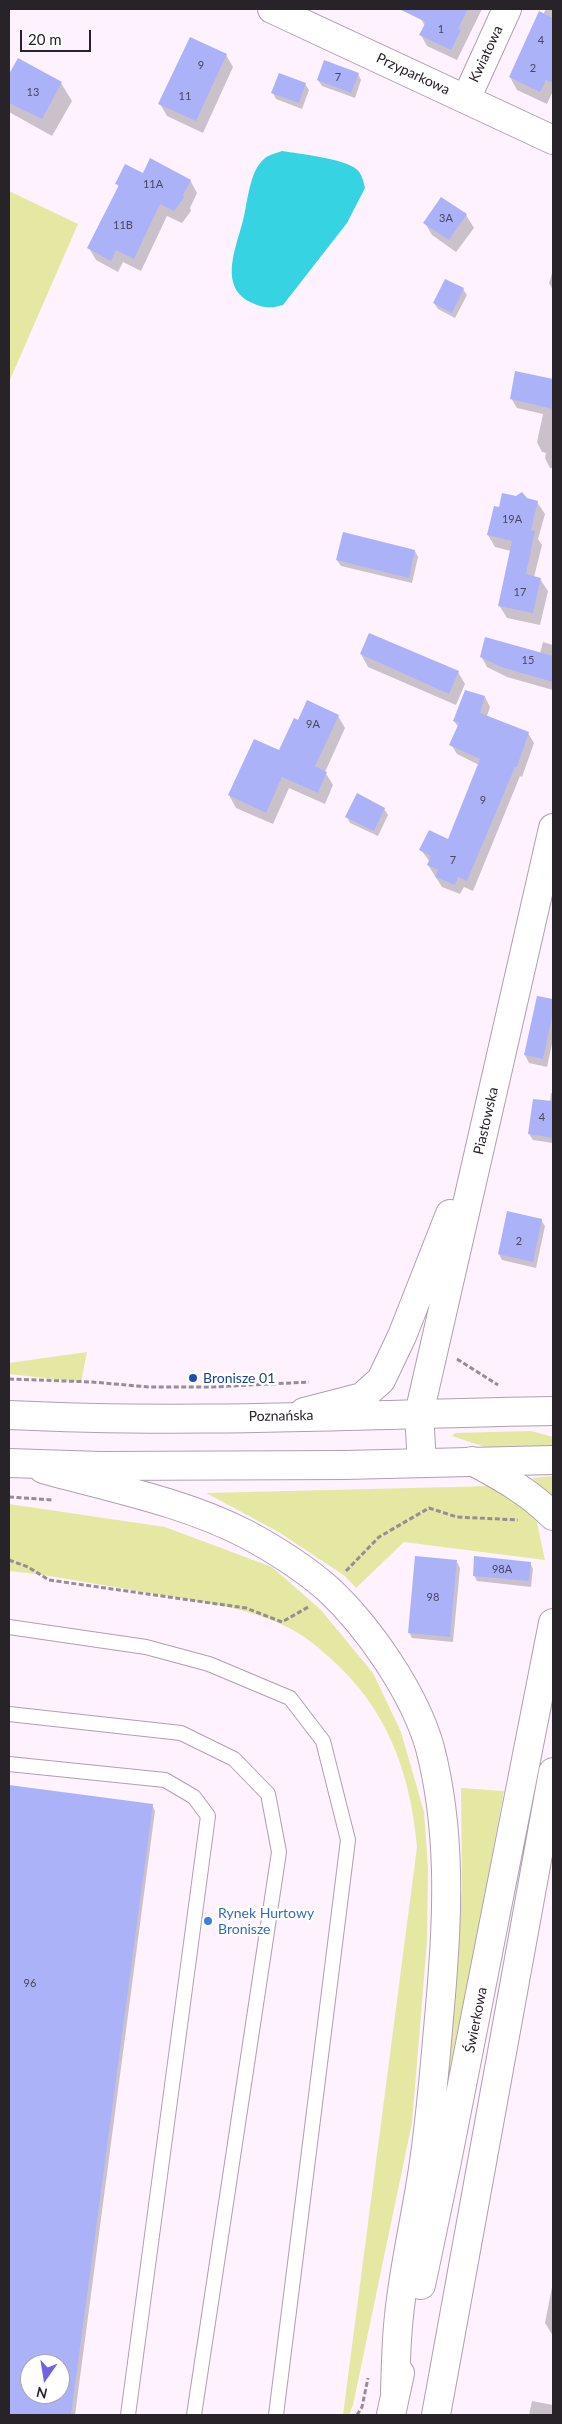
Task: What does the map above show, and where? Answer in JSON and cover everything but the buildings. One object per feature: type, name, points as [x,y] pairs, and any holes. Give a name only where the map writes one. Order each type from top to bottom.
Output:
[{"type":"street","name":"Przyparkowa","points":[[272,9],[553,140]]},
{"type":"street","name":"Kwiatowa","points":[[466,99],[508,9]]},
{"type":"street","name":"Piastowska","points":[[422,1463],[419,1414],[553,828]]},
{"type":"street","points":[[289,1416],[362,1397],[381,1380],[402,1336],[488,1110]]},
{"type":"street","name":"Poznańska","points":[[9,1415],[68,1417],[289,1416],[553,1411]]},
{"type":"street","points":[[17,1464],[334,1465],[553,1460]]},
{"type":"street","points":[[472,1462],[534,1497],[553,1516]]},
{"type":"street","points":[[17,1464],[205,1515],[248,1535],[280,1555],[328,1590],[362,1627],[390,1666],[413,1705],[429,1746],[439,1790],[444,1833],[446,1936],[424,2163],[399,2316],[393,2403]]},
{"type":"street","name":"Świerkowa","points":[[393,2403],[446,2166],[553,1623]]},
{"type":"street","points":[[436,2415],[553,1772]]},
{"type":"lane","points":[[9,1627],[146,1647],[209,1664],[259,1683],[290,1698],[323,1741],[348,1840],[276,2415]]},
{"type":"lane","points":[[9,1714],[181,1733],[234,1759],[268,1794],[279,1852],[194,2415]]},
{"type":"lane","points":[[9,1764],[165,1780],[194,1797],[208,1816],[128,2415]]},
{"type":"path","points":[[9,1379],[92,1382],[149,1387],[212,1387]]},
{"type":"path","points":[[9,1497],[56,1500]]},
{"type":"path","points":[[345,1572],[379,1537],[429,1508],[457,1517],[524,1520]]},
{"type":"path","points":[[9,1560],[28,1567],[49,1580],[246,1608],[282,1622],[312,1604]]},
{"type":"path","points":[[357,2415],[362,2406],[370,2368]]},
{"type":"green space","points":[[9,191],[78,224],[9,382]]},
{"type":"green space","points":[[87,1352],[81,1382],[9,1374],[9,1363]]},
{"type":"green space","points":[[531,1431],[553,1437],[553,1447],[485,1447],[452,1436],[455,1433]]},
{"type":"green space","points":[[553,1476],[553,1498],[532,1478]]},
{"type":"green space","points":[[493,1486],[534,1509],[545,1560],[404,1542],[356,1588],[345,1576],[277,1531],[206,1493]]},
{"type":"green space","points":[[9,1504],[165,1527],[272,1567],[321,1610],[373,1673],[401,1732],[424,1812],[428,1868],[427,1941],[412,2123],[353,2405],[349,2415],[343,2415],[417,1847],[414,1819],[401,1767],[380,1719],[349,1677],[310,1641],[275,1621],[245,1611],[214,1604],[9,1571]]},
{"type":"green space","points":[[461,1788],[504,1791],[445,2107],[458,1964],[462,1884]]},
{"type":"water","points":[[282,151],[320,157],[355,168],[362,177],[365,188],[347,223],[283,305],[274,307],[258,306],[240,295],[234,285],[232,263],[250,186],[259,164],[270,155]]},
{"type":"place","name":"Bronisze 01","points":[[193,1378]]},
{"type":"place","name":"Rynek Hurtowy Bronisze","points":[[208,1921]]}]
